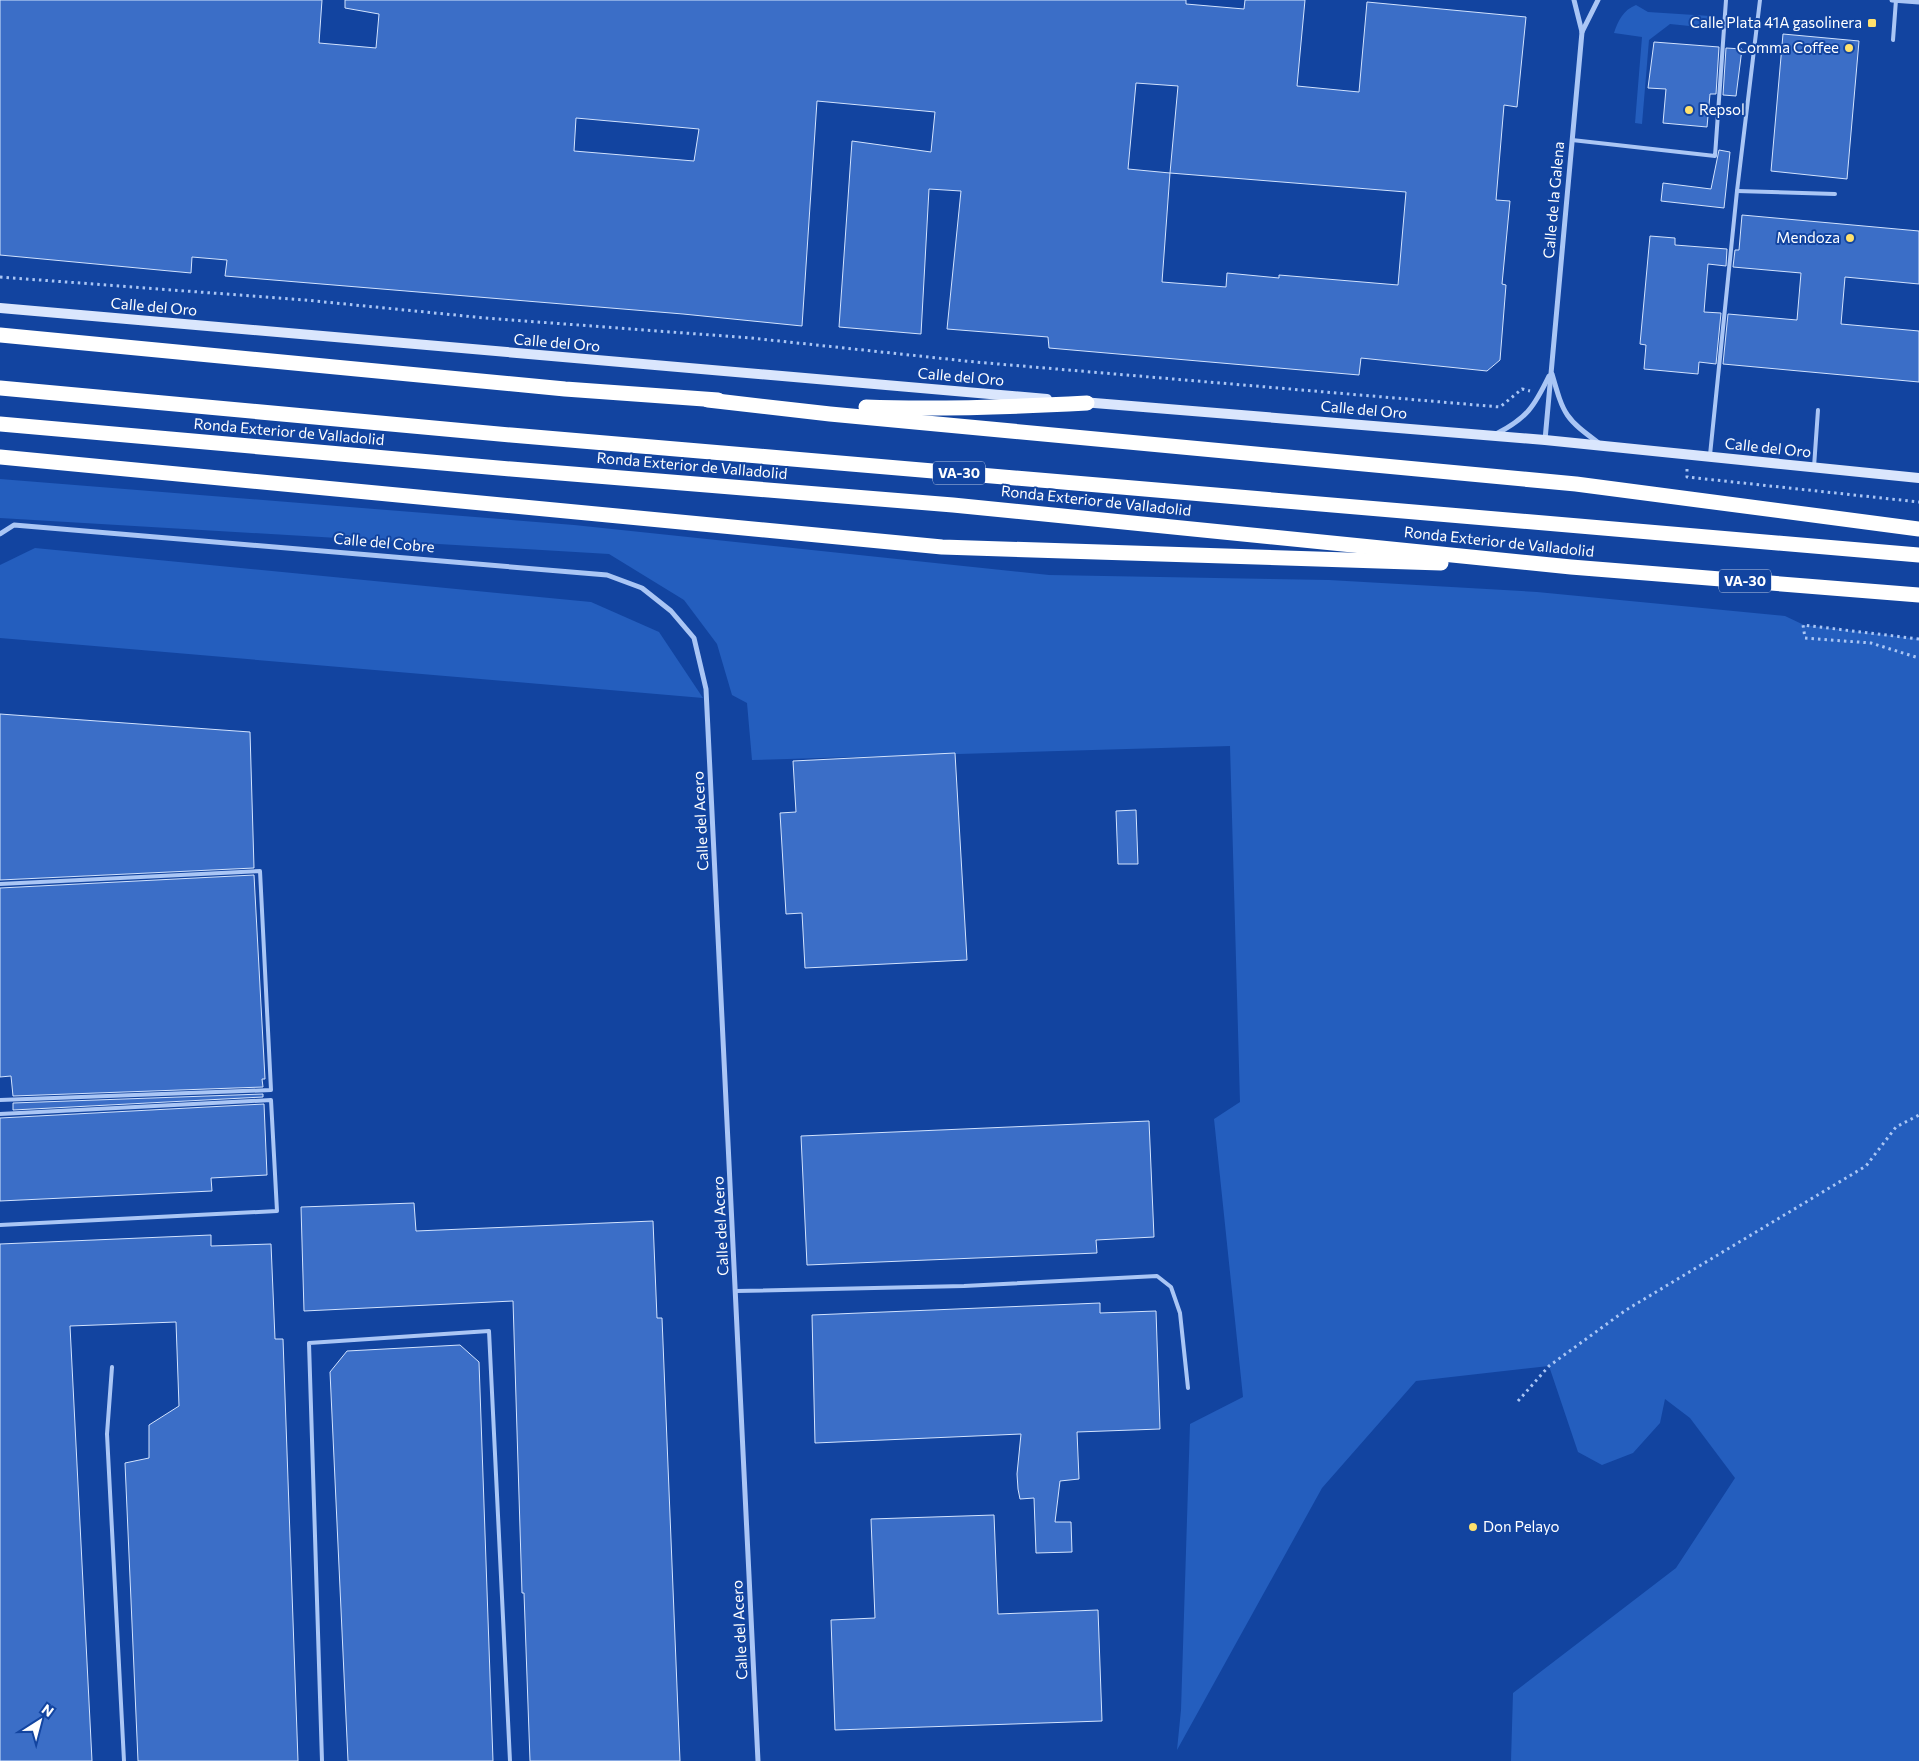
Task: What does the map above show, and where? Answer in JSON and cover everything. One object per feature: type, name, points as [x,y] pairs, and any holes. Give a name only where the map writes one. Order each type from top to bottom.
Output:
[{"type":"highway","points":[[0,335],[565,389],[708,400],[913,409],[1008,408],[1087,402]]},
{"type":"highway","name":"Ronda Exterior de Valladolid","points":[[0,388],[550,438],[1919,555]]},
{"type":"highway","points":[[708,400],[830,414],[1576,484],[1919,529]]},
{"type":"highway","name":"Ronda Exterior de Valladolid","points":[[0,424],[511,470],[953,505],[1572,567],[1919,595]]},
{"type":"highway","points":[[0,457],[942,547],[1572,567]]},
{"type":"street","name":"Calle de la Galena","points":[[1545,440],[1582,32],[1574,0]]},
{"type":"street","name":"Calle de la Galena","points":[[1582,32],[1598,0]]},
{"type":"street","points":[[1892,0],[1919,2]]},
{"type":"street","name":"Calle del Oro","points":[[0,308],[694,370],[1545,440],[1687,456],[1919,478]]},
{"type":"street","name":"Calle de la Galena","points":[[1491,436],[1517,422],[1536,403],[1551,371]]},
{"type":"street","name":"Calle de la Galena","points":[[1551,371],[1563,410],[1574,424],[1604,447]]},
{"type":"street","name":"Calle del Cobre","points":[[0,534],[14,525],[608,574],[642,588],[671,610],[694,638],[706,689]]},
{"type":"street","name":"Calle del Acero","points":[[706,689],[758,1761]]},
{"type":"lane","points":[[1572,140],[1715,156],[1726,0]]},
{"type":"lane","points":[[1710,458],[1737,191],[1760,0]]},
{"type":"lane","points":[[1893,40],[1896,0]]},
{"type":"lane","points":[[1737,191],[1835,194]]},
{"type":"lane","points":[[1814,468],[1818,410]]},
{"type":"lane","points":[[0,884],[260,871],[271,1090],[0,1100]]},
{"type":"lane","points":[[0,1114],[271,1100],[277,1211],[0,1224]]},
{"type":"lane","points":[[736,1291],[964,1286],[1157,1276],[1171,1287],[1180,1313],[1188,1388]]},
{"type":"lane","points":[[322,1761],[309,1343],[489,1331],[510,1761]]},
{"type":"lane","points":[[112,1366],[107,1434],[124,1761]]},
{"type":"path","points":[[0,277],[304,300],[485,318],[751,338],[975,362],[1482,405],[1500,406],[1522,389],[1540,394]]},
{"type":"path","points":[[1687,456],[1687,477],[1919,502]]},
{"type":"path","points":[[1919,639],[1804,625],[1805,638],[1871,643],[1919,658]]},
{"type":"path","points":[[1518,1401],[1549,1366],[1626,1310],[1866,1166],[1896,1127],[1919,1115]]},
{"type":"shaded area","points":[[1636,5],[1648,12],[1710,16],[1709,28],[1670,24],[1649,40],[1642,124],[1635,123],[1642,37],[1614,33],[1622,16],[1631,7]]},
{"type":"shaded area","points":[[0,479],[574,525],[1049,575],[1329,580],[1537,592],[1785,616],[1804,625],[1919,639],[1919,1761],[1511,1761],[1513,1693],[1676,1568],[1735,1478],[1690,1418],[1665,1399],[1660,1423],[1633,1453],[1602,1465],[1578,1452],[1549,1366],[1416,1381],[1322,1488],[1177,1750],[1181,1710],[1190,1424],[1243,1397],[1214,1119],[1240,1102],[1230,746],[752,760],[747,703],[732,695],[717,644],[684,600],[609,554],[0,518]]},
{"type":"shaded area","points":[[35,548],[591,602],[659,632],[703,698],[0,638],[0,565]]},
{"type":"building","points":[[0,0],[322,0],[319,43],[376,48],[379,14],[345,8],[345,0],[1186,0],[1186,4],[1244,9],[1245,0],[1305,0],[1297,86],[1359,92],[1367,2],[1526,17],[1517,107],[1504,105],[1496,200],[1510,201],[1502,284],[1506,285],[1500,360],[1487,371],[1361,358],[1359,375],[1049,348],[1048,337],[947,329],[961,191],[929,189],[921,334],[839,327],[852,141],[931,152],[935,112],[817,101],[802,326],[683,314],[225,276],[227,260],[192,257],[191,273],[0,255]],"holes":[[[1136,83],[1178,86],[1170,173],[1128,169]],[[576,118],[699,129],[694,161],[574,151]],[[1170,173],[1406,192],[1398,285],[1279,275],[1279,278],[1227,273],[1226,287],[1162,282]]]},
{"type":"building","points":[[1783,34],[1859,41],[1847,179],[1771,171]]},
{"type":"building","points":[[1654,42],[1719,47],[1716,94],[1710,94],[1707,127],[1663,123],[1666,89],[1648,88]]},
{"type":"building","points":[[1726,48],[1742,49],[1736,96],[1723,95]]},
{"type":"building","points":[[1719,150],[1730,152],[1724,208],[1661,201],[1663,183],[1711,189]]},
{"type":"building","points":[[1742,215],[1919,231],[1919,284],[1845,277],[1841,324],[1919,331],[1919,382],[1723,364],[1728,314],[1797,320],[1801,273],[1733,267],[1735,250],[1739,250]]},
{"type":"building","points":[[1650,236],[1675,238],[1675,245],[1727,249],[1726,266],[1708,264],[1704,312],[1721,313],[1716,364],[1699,362],[1698,374],[1644,369],[1646,345],[1640,344]]},
{"type":"building","points":[[0,714],[250,732],[254,868],[0,880]]},
{"type":"building","points":[[955,753],[967,960],[805,968],[802,913],[786,914],[780,813],[796,812],[793,761]]},
{"type":"building","points":[[1136,810],[1138,864],[1118,864],[1116,811]]},
{"type":"building","points":[[254,875],[265,1079],[262,1079],[263,1087],[13,1096],[11,1076],[0,1077],[0,888]]},
{"type":"building","points":[[263,1094],[263,1097],[13,1110],[13,1103]]},
{"type":"building","points":[[264,1104],[267,1175],[211,1178],[212,1191],[0,1201],[0,1118]]},
{"type":"building","points":[[1149,1121],[1154,1237],[1096,1240],[1097,1253],[807,1265],[801,1136]]},
{"type":"building","points":[[414,1203],[416,1231],[653,1221],[657,1318],[662,1318],[680,1761],[530,1761],[524,1593],[522,1593],[513,1301],[304,1311],[301,1207]]},
{"type":"building","points":[[211,1235],[211,1246],[271,1244],[275,1339],[283,1339],[298,1761],[138,1761],[125,1463],[149,1458],[149,1425],[179,1406],[176,1322],[70,1326],[92,1761],[0,1761],[0,1244]]},
{"type":"building","points":[[1100,1303],[1100,1313],[1156,1311],[1160,1429],[1077,1432],[1079,1479],[1060,1481],[1055,1522],[1071,1522],[1072,1552],[1036,1553],[1034,1498],[1020,1499],[1018,1489],[1017,1474],[1021,1434],[815,1443],[812,1315]]},
{"type":"building","points":[[460,1345],[479,1362],[493,1761],[348,1761],[330,1372],[347,1351]]},
{"type":"building","points":[[994,1515],[998,1614],[1098,1610],[1102,1721],[835,1730],[831,1620],[875,1618],[871,1519]]},
{"type":"place","name":"Calle Plata 41A gasolinera","points":[[1872,23]]},
{"type":"place","name":"Comma Coffee","points":[[1849,48]]},
{"type":"place","name":"Repsol","points":[[1689,110]]},
{"type":"place","name":"Mendoza","points":[[1850,238]]},
{"type":"place","name":"Don Pelayo","points":[[1473,1527]]}]
